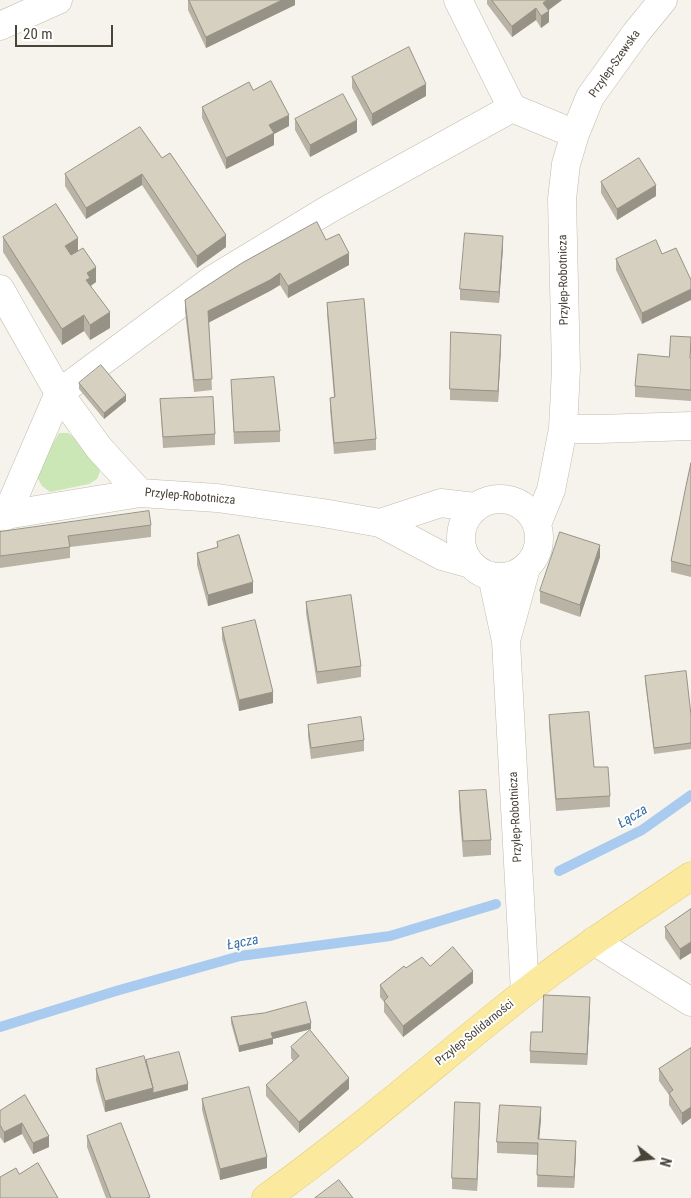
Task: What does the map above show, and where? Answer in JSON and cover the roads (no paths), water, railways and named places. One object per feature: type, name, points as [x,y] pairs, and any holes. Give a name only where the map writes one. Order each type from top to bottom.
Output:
[{"type":"main road","name":"Przylep-Solidarności","points":[[266,1198],[307,1169],[525,992],[594,941],[691,876]]},
{"type":"street","points":[[0,26],[56,0]]},
{"type":"street","points":[[458,0],[512,108],[575,134]]},
{"type":"street","name":"Przylep-Szewska","points":[[575,134],[590,96],[636,33],[664,0]]},
{"type":"street","points":[[3,516],[59,394],[212,280],[329,209],[512,108]]},
{"type":"street","name":"Przylep-Robotnicza","points":[[537,524],[551,490],[563,429],[566,369],[562,199],[566,164],[575,134]]},
{"type":"street","points":[[0,289],[59,394],[99,448],[140,493]]},
{"type":"street","points":[[563,429],[691,426]]},
{"type":"street","points":[[512,500],[555,470]]},
{"type":"street","name":"Przylep-Robotnicza","points":[[3,516],[140,493],[216,498],[380,523],[442,556],[481,570],[506,641],[525,992]]},
{"type":"street","points":[[499,498],[512,500],[522,505],[537,524],[539,535],[538,547],[526,568],[516,574],[504,577],[481,570],[464,554],[460,541],[461,529],[466,517],[475,507],[486,501],[499,498]]},
{"type":"street","name":"Przylep-Robotnicza","points":[[380,523],[441,503],[475,507]]},
{"type":"street","name":"Przylep-Robotnicza","points":[[506,641],[526,568]]},
{"type":"street","points":[[594,941],[691,1002]]},
{"type":"waterway","name":"Łącza","points":[[559,871],[642,830],[691,795]]},
{"type":"waterway","name":"Łącza","points":[[0,1027],[116,991],[240,956],[390,936],[496,904]]}]
